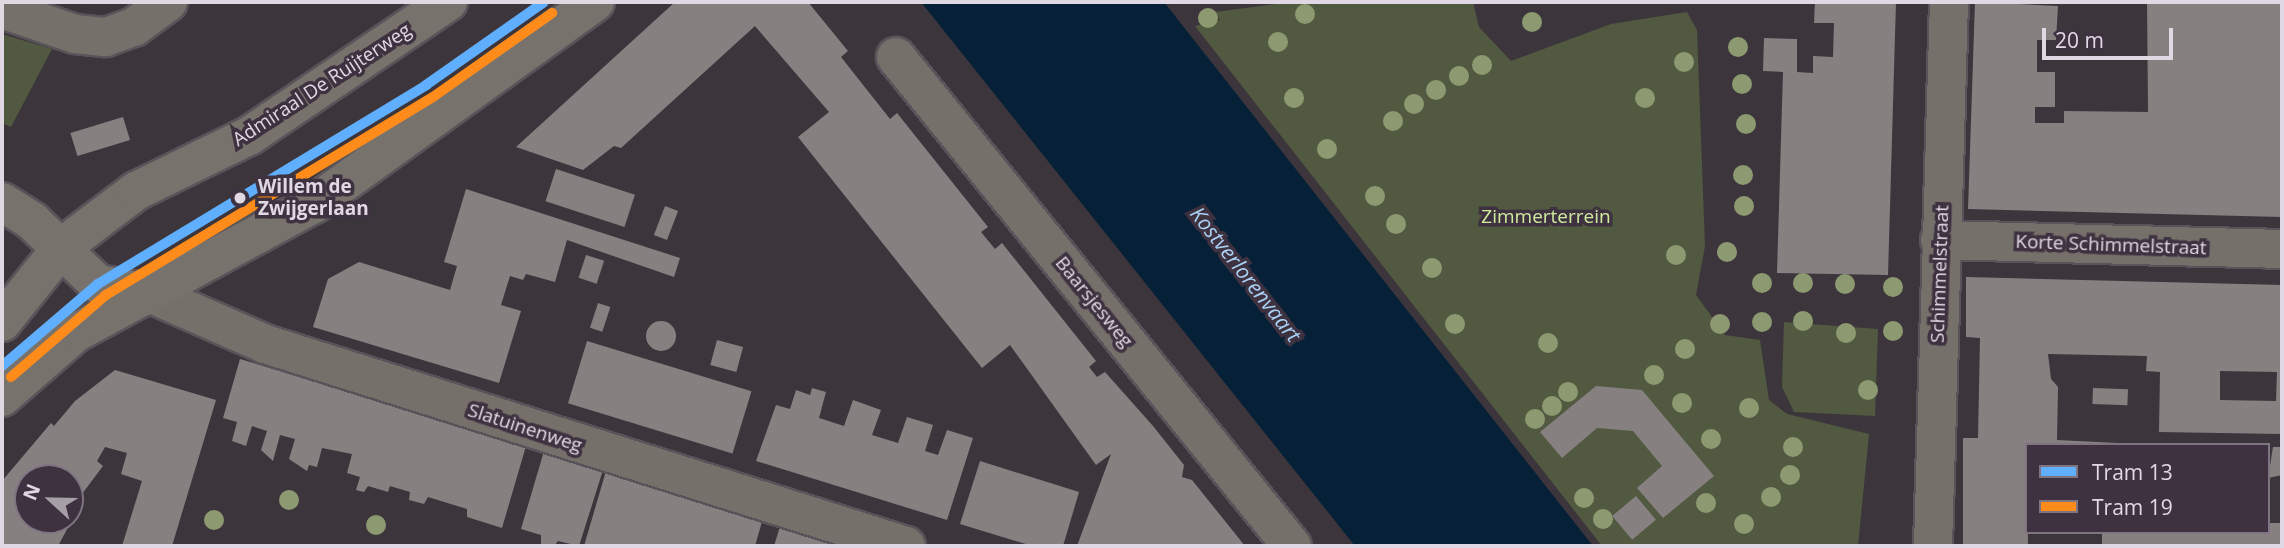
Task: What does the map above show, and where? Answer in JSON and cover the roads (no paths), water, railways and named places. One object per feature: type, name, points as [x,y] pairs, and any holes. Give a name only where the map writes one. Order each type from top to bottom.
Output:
[{"type":"street","points":[[2,9],[75,34],[106,37],[134,27],[168,2]]},
{"type":"street","name":"Admiraal De Ruijterweg","points":[[2,321],[62,247],[136,191],[249,136],[448,2]]},
{"type":"street","points":[[2,397],[75,333],[314,204],[595,2]]},
{"type":"street","name":"Schimmelstraat","points":[[1933,546],[1948,2]]},
{"type":"street","name":"Baarsjesweg","points":[[896,57],[1292,546]]},
{"type":"street","points":[[2,202],[62,247],[107,289],[149,293]]},
{"type":"street","name":"Korte Schimmelstraat","points":[[1940,240],[2282,249]]},
{"type":"street","name":"Slatuinenweg","points":[[149,293],[265,344],[906,546]]},
{"type":"water","name":"Kostverlorenvaart","points":[[921,2],[1164,2],[1593,546],[1355,546]]},
{"type":"tram line","name":"13","points":[[2,366],[98,284],[426,85],[544,2]]},
{"type":"tram line","name":"19","points":[[11,377],[106,295],[433,97],[552,13]]},
{"type":"place","name":"Willem de Zwijgerlaan","points":[[240,198]]},
{"type":"park label","name":"Zimmerterrein","points":[[1546,217]]}]
